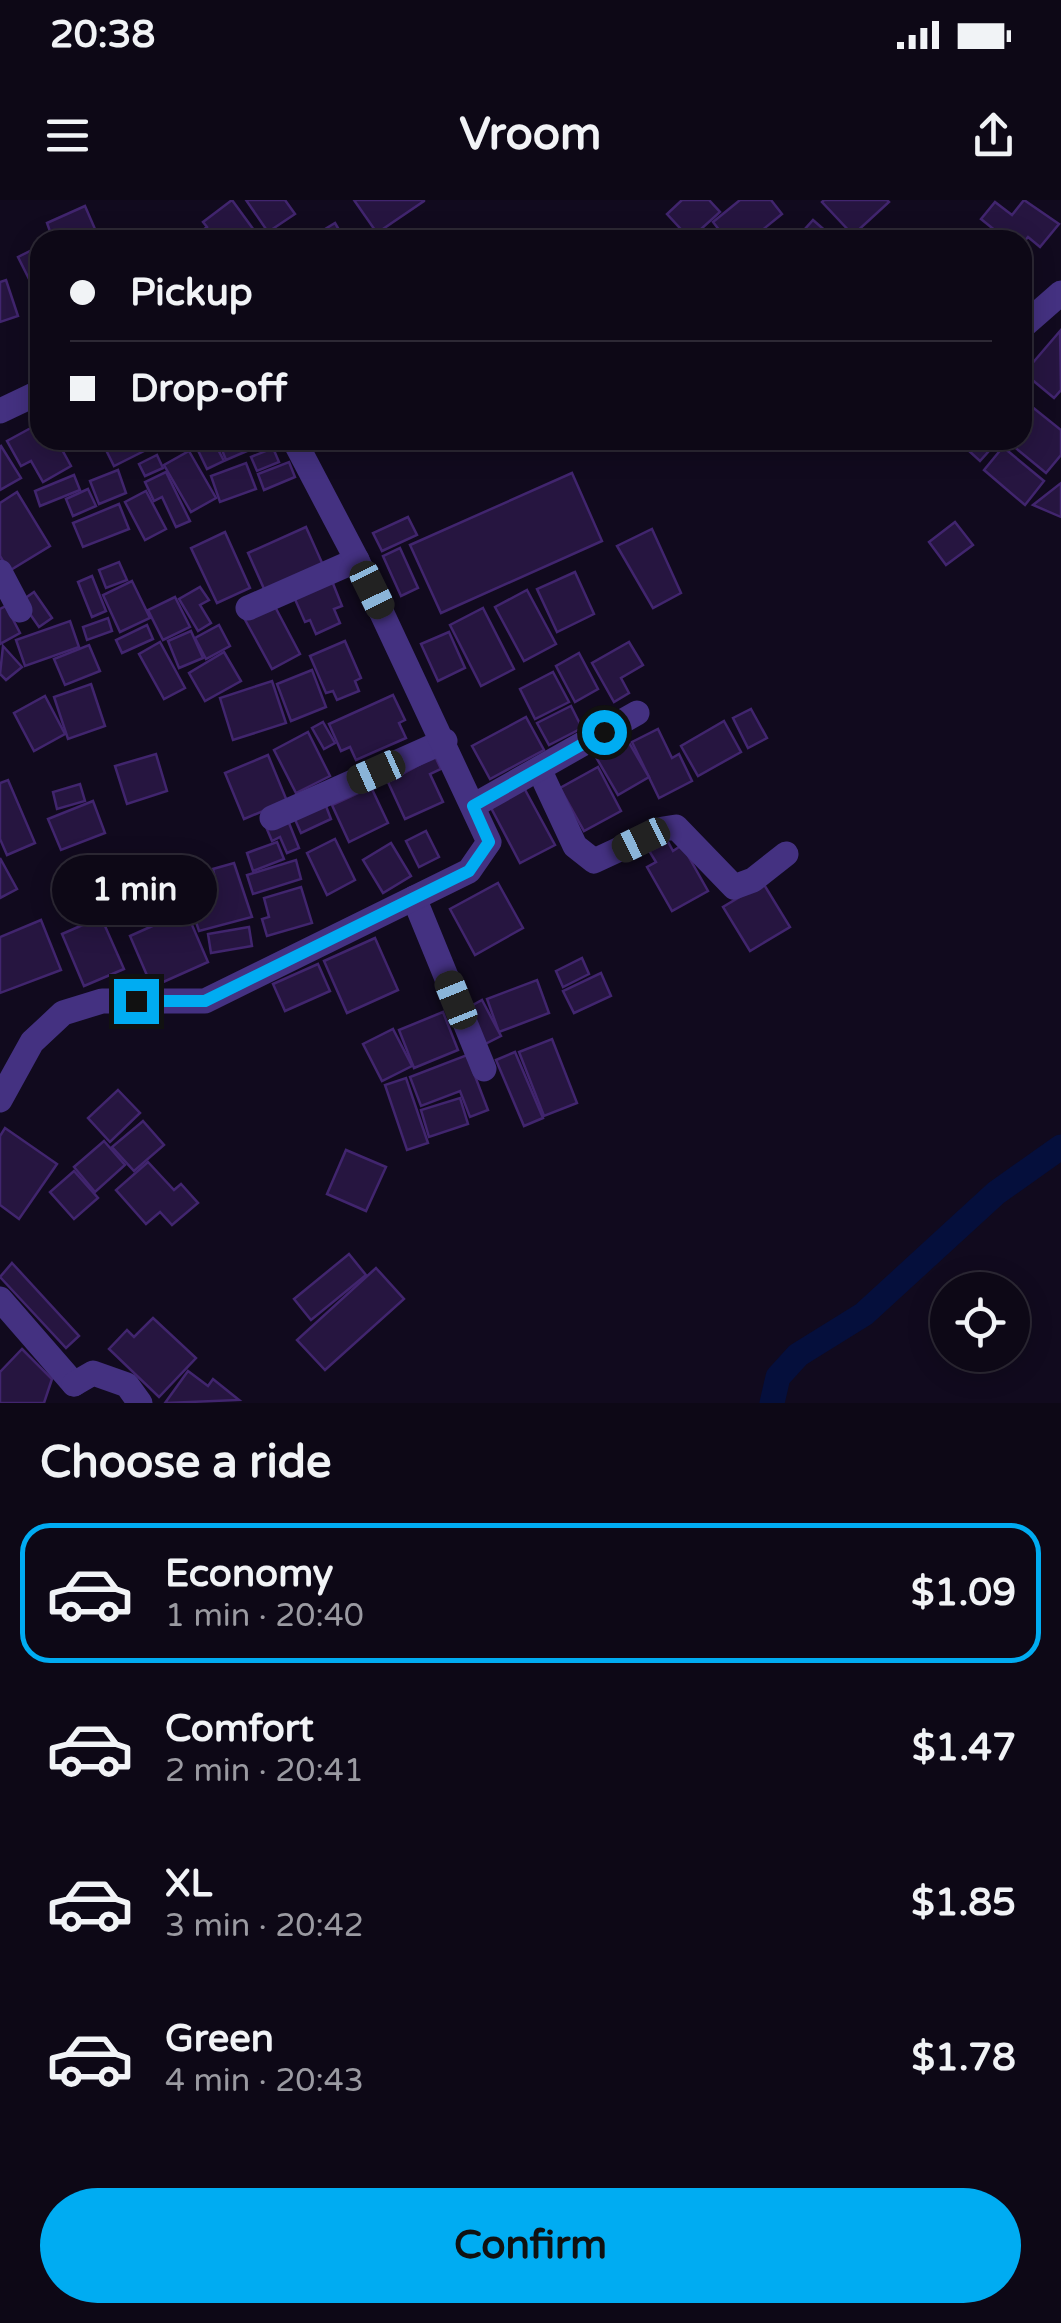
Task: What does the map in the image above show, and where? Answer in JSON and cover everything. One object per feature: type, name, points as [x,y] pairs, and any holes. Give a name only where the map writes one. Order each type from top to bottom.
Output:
[{"type":"street","points":[[1032,318],[1061,293]]},
{"type":"street","points":[[0,411],[30,397]]},
{"type":"street","points":[[0,1100],[32,1042],[63,1014],[102,1001],[205,1001],[469,871],[489,842],[445,741],[299,450]]},
{"type":"street","points":[[248,608],[357,560]]},
{"type":"street","points":[[0,572],[20,610]]},
{"type":"street","points":[[473,806],[638,714]]},
{"type":"street","points":[[272,818],[445,741]]},
{"type":"street","points":[[539,769],[575,846],[594,861],[662,829],[676,827],[734,887],[753,880],[786,854]]},
{"type":"street","points":[[414,898],[484,1068]]},
{"type":"street","points":[[0,1299],[71,1394],[93,1373],[127,1385],[140,1403]]},
{"type":"building","points":[[232,200],[254,230],[203,230],[207,227],[203,222]]},
{"type":"building","points":[[246,200],[285,200],[295,214],[267,230]]},
{"type":"building","points":[[354,200],[424,200],[381,230],[375,230]]},
{"type":"building","points":[[682,200],[709,200],[720,212],[700,230],[682,230],[667,214]]},
{"type":"building","points":[[740,200],[771,200],[782,214],[762,230],[719,230],[713,222]]},
{"type":"building","points":[[1024,200],[1059,224],[1040,247],[1032,240],[1032,230],[995,230],[981,219],[995,202],[1012,215]]},
{"type":"building","points":[[822,202],[889,202],[858,230],[848,230]]},
{"type":"building","points":[[85,206],[95,229],[49,230],[47,223]]},
{"type":"building","points":[[813,220],[824,230],[804,230]]},
{"type":"building","points":[[30,251],[30,281],[18,257]]},
{"type":"building","points":[[6,280],[18,316],[0,322],[0,282]]},
{"type":"building","points":[[1060,331],[1061,390],[1054,398],[1032,380],[1032,364]]},
{"type":"building","points":[[1032,407],[1061,430],[1061,455],[1046,473],[1018,450],[1032,450]]},
{"type":"building","points":[[30,428],[30,450],[62,450],[71,466],[43,482],[31,461],[21,466],[7,441]]},
{"type":"building","points":[[0,447],[21,478],[0,490]]},
{"type":"building","points":[[106,450],[144,451],[114,466]]},
{"type":"building","points":[[198,450],[218,450],[224,461],[207,469]]},
{"type":"building","points":[[222,450],[247,450],[247,451],[226,460]]},
{"type":"building","points":[[274,450],[279,462],[257,471],[251,457]]},
{"type":"building","points":[[968,450],[990,450],[980,461]]},
{"type":"building","points":[[1001,450],[1007,450],[1044,481],[1025,505],[984,470]]},
{"type":"building","points":[[189,451],[216,498],[191,512],[164,465]]},
{"type":"building","points":[[157,455],[163,468],[145,476],[139,464]]},
{"type":"building","points":[[289,462],[295,477],[264,490],[258,474]]},
{"type":"building","points":[[246,463],[256,489],[220,502],[211,476]]},
{"type":"building","points":[[118,470],[126,493],[99,504],[90,481]]},
{"type":"building","points":[[166,472],[190,521],[176,527],[162,497],[154,501],[145,482]]},
{"type":"building","points":[[572,473],[602,541],[441,613],[410,545]]},
{"type":"building","points":[[74,475],[80,490],[40,506],[35,491]]},
{"type":"building","points":[[1061,483],[1061,517],[1033,505]]},
{"type":"building","points":[[88,489],[96,506],[73,516],[66,499]]},
{"type":"building","points":[[146,491],[166,529],[145,540],[125,502]]},
{"type":"building","points":[[17,492],[50,546],[9,571],[0,556],[0,503]]},
{"type":"building","points":[[119,504],[129,529],[83,547],[73,523]]},
{"type":"building","points":[[408,517],[417,535],[382,551],[373,533]]},
{"type":"building","points":[[955,522],[973,545],[946,565],[929,542]]},
{"type":"building","points":[[306,527],[323,565],[265,591],[248,553]]},
{"type":"building","points":[[652,529],[681,593],[653,608],[617,546]]},
{"type":"building","points":[[225,532],[250,588],[217,603],[191,548]]},
{"type":"building","points":[[400,548],[418,588],[401,596],[383,556]]},
{"type":"building","points":[[119,562],[127,580],[106,588],[99,570]]},
{"type":"building","points":[[575,572],[594,614],[557,632],[537,589]]},
{"type":"building","points":[[92,576],[106,611],[92,617],[78,582]]},
{"type":"building","points":[[132,581],[150,618],[120,632],[103,595]]},
{"type":"building","points":[[332,581],[342,606],[334,609],[340,623],[316,634],[310,620],[305,622],[294,597]]},
{"type":"building","points":[[200,587],[209,600],[200,605],[211,623],[198,631],[179,599]]},
{"type":"building","points":[[527,590],[556,644],[524,661],[495,607]]},
{"type":"building","points":[[34,592],[52,618],[39,627],[21,601]]},
{"type":"building","points":[[175,597],[190,627],[163,640],[148,610]]},
{"type":"building","points":[[272,601],[300,654],[272,669],[243,616]]},
{"type":"building","points":[[6,606],[20,633],[0,644],[0,609]]},
{"type":"building","points":[[483,608],[514,669],[481,686],[450,625]]},
{"type":"building","points":[[108,618],[112,631],[87,640],[83,627]]},
{"type":"building","points":[[70,621],[79,647],[25,666],[16,640]]},
{"type":"building","points":[[147,625],[153,639],[122,653],[116,640]]},
{"type":"building","points":[[219,625],[230,646],[206,659],[195,638]]},
{"type":"building","points":[[191,631],[203,658],[179,668],[168,641]]},
{"type":"building","points":[[449,632],[465,668],[438,681],[421,644]]},
{"type":"building","points":[[345,641],[361,678],[355,681],[359,691],[337,700],[333,691],[326,693],[310,656]]},
{"type":"building","points":[[160,642],[185,688],[164,699],[139,654]]},
{"type":"building","points":[[629,642],[643,665],[621,678],[629,693],[614,702],[592,663]]},
{"type":"building","points":[[89,645],[100,671],[65,685],[54,659]]},
{"type":"building","points":[[3,646],[22,667],[6,680],[0,674]]},
{"type":"building","points":[[224,652],[241,681],[205,701],[189,673]]},
{"type":"building","points":[[579,653],[598,689],[575,702],[556,666]]},
{"type":"building","points":[[312,670],[326,707],[291,721],[277,684]]},
{"type":"building","points":[[553,672],[569,702],[535,719],[520,689]]},
{"type":"building","points":[[272,681],[286,723],[233,740],[220,698]]},
{"type":"building","points":[[91,684],[105,726],[68,739],[54,697]]},
{"type":"building","points":[[393,695],[405,720],[399,723],[406,738],[356,760],[350,747],[341,751],[329,724]]},
{"type":"building","points":[[45,696],[65,734],[34,751],[14,713]]},
{"type":"building","points":[[571,706],[582,728],[549,745],[537,723]]},
{"type":"building","points":[[751,709],[767,738],[748,748],[733,718]]},
{"type":"building","points":[[526,717],[544,750],[490,779],[472,746]]},
{"type":"building","points":[[724,721],[741,752],[698,776],[681,746]]},
{"type":"building","points":[[323,722],[335,743],[324,749],[312,728]]},
{"type":"building","points":[[658,729],[672,758],[679,754],[692,781],[659,798],[632,742]]},
{"type":"building","points":[[308,732],[330,776],[296,793],[274,750]]},
{"type":"building","points":[[624,734],[649,777],[618,795],[593,752]]},
{"type":"building","points":[[156,754],[167,791],[127,804],[115,766]]},
{"type":"building","points":[[268,755],[287,801],[244,819],[225,773]]},
{"type":"building","points":[[435,756],[441,769],[430,774],[443,802],[405,819],[388,782]]},
{"type":"building","points":[[598,767],[621,811],[584,831],[560,788]]},
{"type":"building","points":[[8,780],[35,843],[7,855],[0,839],[0,783]]},
{"type":"building","points":[[80,784],[85,801],[57,809],[53,792]]},
{"type":"building","points":[[523,786],[555,845],[520,863],[489,804]]},
{"type":"building","points":[[371,787],[388,823],[349,842],[332,805]]},
{"type":"building","points":[[93,801],[105,833],[61,850],[48,819]]},
{"type":"building","points":[[324,801],[331,819],[301,833],[293,815]]},
{"type":"building","points":[[287,818],[299,848],[287,853],[280,837],[272,841],[266,827]]},
{"type":"building","points":[[426,831],[439,857],[419,867],[406,841]]},
{"type":"building","points":[[666,838],[673,851],[682,845],[708,891],[672,911],[647,867],[656,862],[648,849]]},
{"type":"building","points":[[335,839],[355,880],[327,895],[307,853]]},
{"type":"building","points":[[277,842],[284,859],[253,871],[247,853]]},
{"type":"building","points":[[391,843],[411,876],[383,893],[363,860]]},
{"type":"building","points":[[0,858],[17,889],[0,898]]},
{"type":"building","points":[[296,860],[301,879],[253,894],[247,875]]},
{"type":"building","points":[[234,863],[252,917],[199,931],[193,913],[199,911],[191,885],[215,878],[213,869]]},
{"type":"building","points":[[498,883],[523,928],[475,955],[450,909]]},
{"type":"building","points":[[763,883],[790,927],[750,951],[723,907]]},
{"type":"building","points":[[301,887],[312,923],[267,936],[262,919],[269,917],[264,898]]},
{"type":"building","points":[[186,911],[208,962],[152,987],[130,936]]},
{"type":"building","points":[[101,917],[124,969],[84,986],[62,934]]},
{"type":"building","points":[[41,920],[61,970],[0,993],[0,937]]},
{"type":"building","points":[[249,927],[252,946],[211,953],[208,934]]},
{"type":"building","points":[[375,938],[398,990],[347,1013],[324,961]]},
{"type":"building","points":[[582,958],[589,974],[563,987],[556,971]]},
{"type":"building","points":[[318,964],[330,991],[285,1011],[273,984]]},
{"type":"building","points":[[601,973],[611,996],[574,1013],[563,991]]},
{"type":"building","points":[[537,980],[549,1013],[499,1032],[487,999]]},
{"type":"building","points":[[482,1000],[501,1036],[481,1046],[462,1011]]},
{"type":"building","points":[[443,1012],[458,1050],[414,1068],[399,1030]]},
{"type":"building","points":[[393,1029],[412,1066],[382,1081],[363,1044]]},
{"type":"building","points":[[552,1039],[577,1103],[544,1116],[519,1052]]},
{"type":"building","points":[[515,1052],[543,1118],[524,1126],[496,1060]]},
{"type":"building","points":[[467,1055],[488,1110],[470,1117],[460,1091],[421,1106],[410,1077]]},
{"type":"building","points":[[406,1078],[428,1143],[407,1150],[385,1085]]},
{"type":"building","points":[[118,1090],[140,1113],[110,1142],[88,1118]]},
{"type":"building","points":[[460,1098],[468,1124],[429,1137],[421,1110]]},
{"type":"building","points":[[143,1121],[164,1145],[134,1171],[112,1147]]},
{"type":"building","points":[[5,1128],[57,1164],[19,1219],[0,1205],[0,1136]]},
{"type":"building","points":[[104,1141],[125,1165],[95,1192],[74,1167]]},
{"type":"building","points":[[346,1150],[386,1167],[366,1211],[327,1194]]},
{"type":"building","points":[[148,1162],[174,1190],[181,1184],[198,1203],[172,1225],[160,1212],[146,1224],[116,1190]]},
{"type":"building","points":[[74,1171],[98,1198],[74,1219],[50,1192]]},
{"type":"building","points":[[349,1254],[366,1275],[311,1320],[294,1299]]},
{"type":"building","points":[[12,1263],[79,1336],[66,1348],[0,1277]]},
{"type":"building","points":[[376,1268],[404,1299],[325,1370],[297,1340]]},
{"type":"building","points":[[153,1318],[196,1358],[159,1397],[109,1349],[127,1330],[134,1337]]},
{"type":"building","points":[[22,1349],[52,1379],[44,1403],[0,1403],[0,1372]]},
{"type":"building","points":[[188,1371],[208,1386],[213,1379],[239,1400],[165,1403]]},
{"type":"waterway","points":[[772,1403],[778,1377],[798,1355],[864,1314],[996,1193],[1061,1147]]},
{"type":"route","points":[[136,1001],[205,1001],[469,871],[489,842],[473,806],[604,732]]}]
